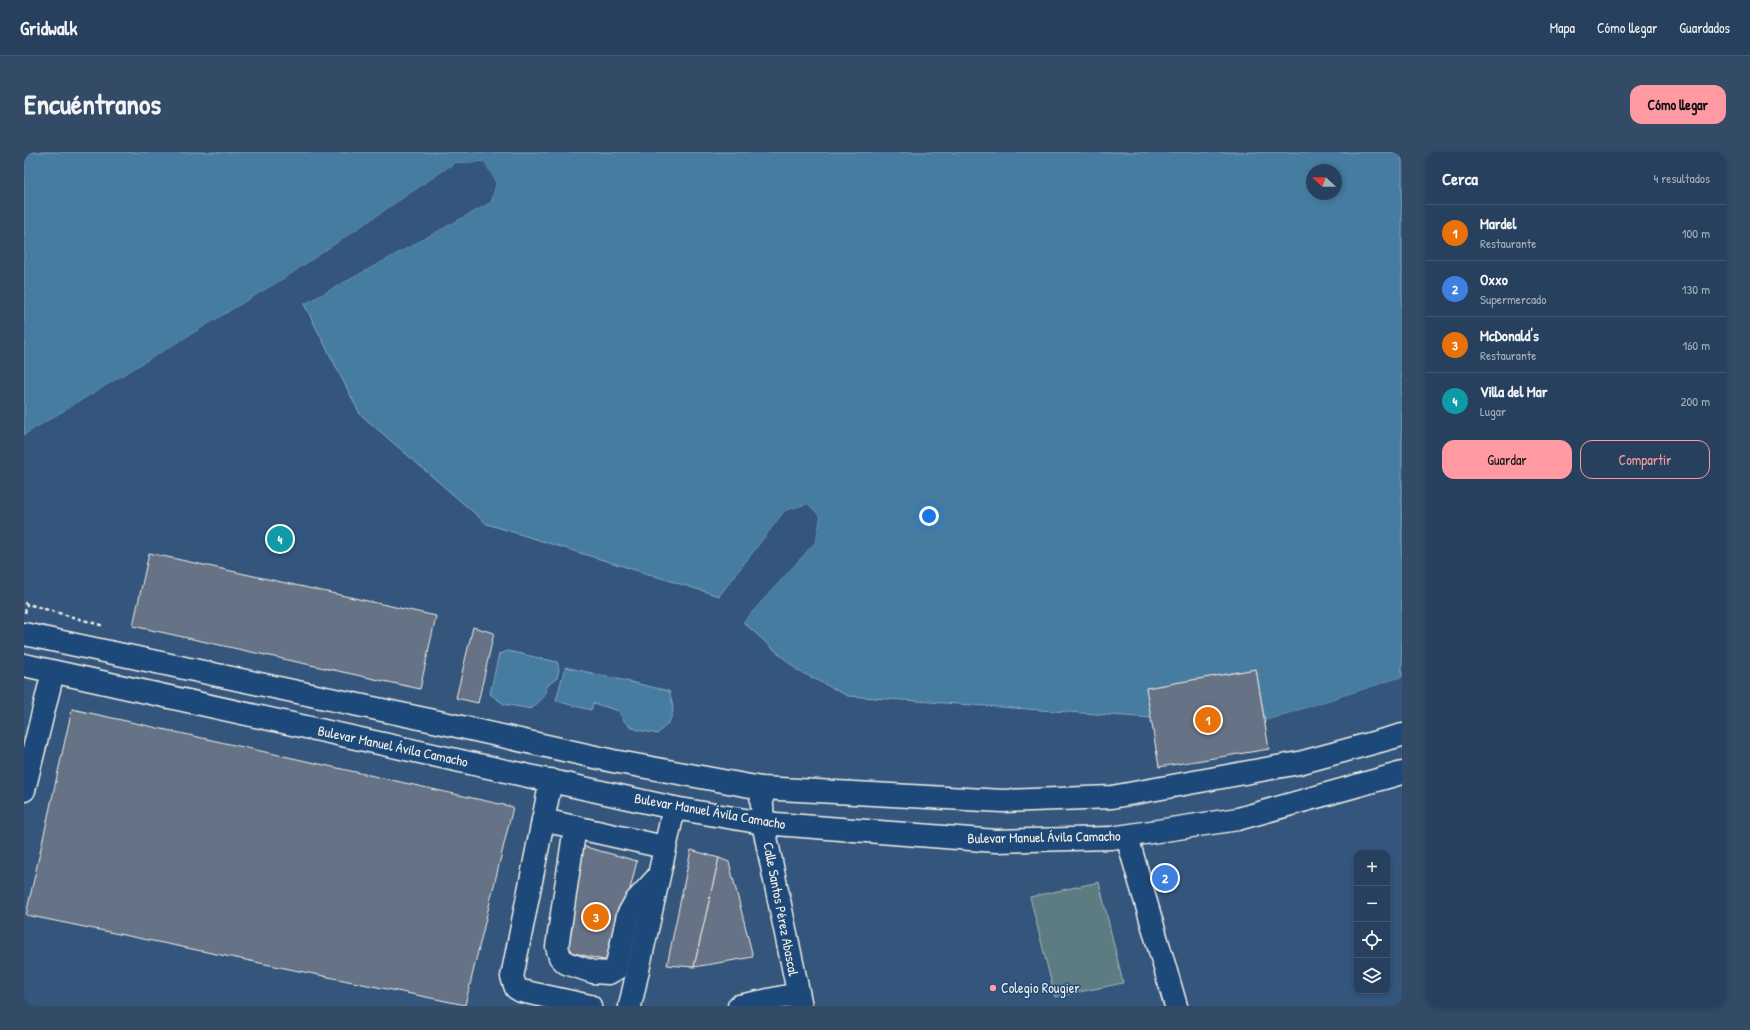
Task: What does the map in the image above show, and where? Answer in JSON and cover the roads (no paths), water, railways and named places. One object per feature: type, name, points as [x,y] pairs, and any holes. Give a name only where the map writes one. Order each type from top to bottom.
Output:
[{"type":"main road","points":[[24,634],[440,722],[613,761],[761,788],[1003,801],[1112,797],[1299,763],[1402,735]]},
{"type":"main road","name":"Bulevar Manuel Ávila Camacho","points":[[24,665],[674,808],[763,823],[996,841],[1127,837],[1238,820],[1402,773]]},
{"type":"main road","points":[[24,790],[53,672]]},
{"type":"main road","points":[[551,780],[512,977],[516,988],[521,991],[590,1006]]},
{"type":"main road","name":"Calle Santos Pérez Abascal","points":[[761,788],[763,823],[799,1000]]},
{"type":"main road","points":[[630,1006],[657,878],[674,808]]},
{"type":"main road","points":[[543,820],[664,847]]},
{"type":"main road","points":[[575,828],[557,947],[560,957],[566,963],[593,972],[609,973],[616,969],[628,915],[636,901],[657,878]]},
{"type":"main road","points":[[1127,837],[1176,1006]]},
{"type":"main road","points":[[739,1006],[799,1000]]},
{"type":"water","points":[[24,152],[1402,152],[1402,677],[1265,721],[1256,669],[1146,688],[1151,718],[848,696],[797,670],[743,622],[816,541],[820,517],[808,504],[785,511],[719,596],[487,524],[360,414],[304,304],[491,202],[496,183],[483,162],[455,163],[288,276],[24,435]]},
{"type":"water","points":[[508,651],[557,662],[559,669],[557,678],[548,685],[543,698],[531,709],[504,704],[490,694],[499,654]]},
{"type":"water","points":[[565,667],[669,691],[673,710],[670,720],[657,734],[638,730],[629,726],[622,718],[619,711],[593,703],[591,710],[556,701]]},
{"type":"place","name":"Villa del Mar","points":[[280,539]]},
{"type":"place","name":"Mardel","points":[[1208,720]]},
{"type":"place","name":"Oxxo","points":[[1165,878]]},
{"type":"place","name":"McDonald's","points":[[596,917]]},
{"type":"place","name":"Colegio Rougier","points":[[993,988]]}]
